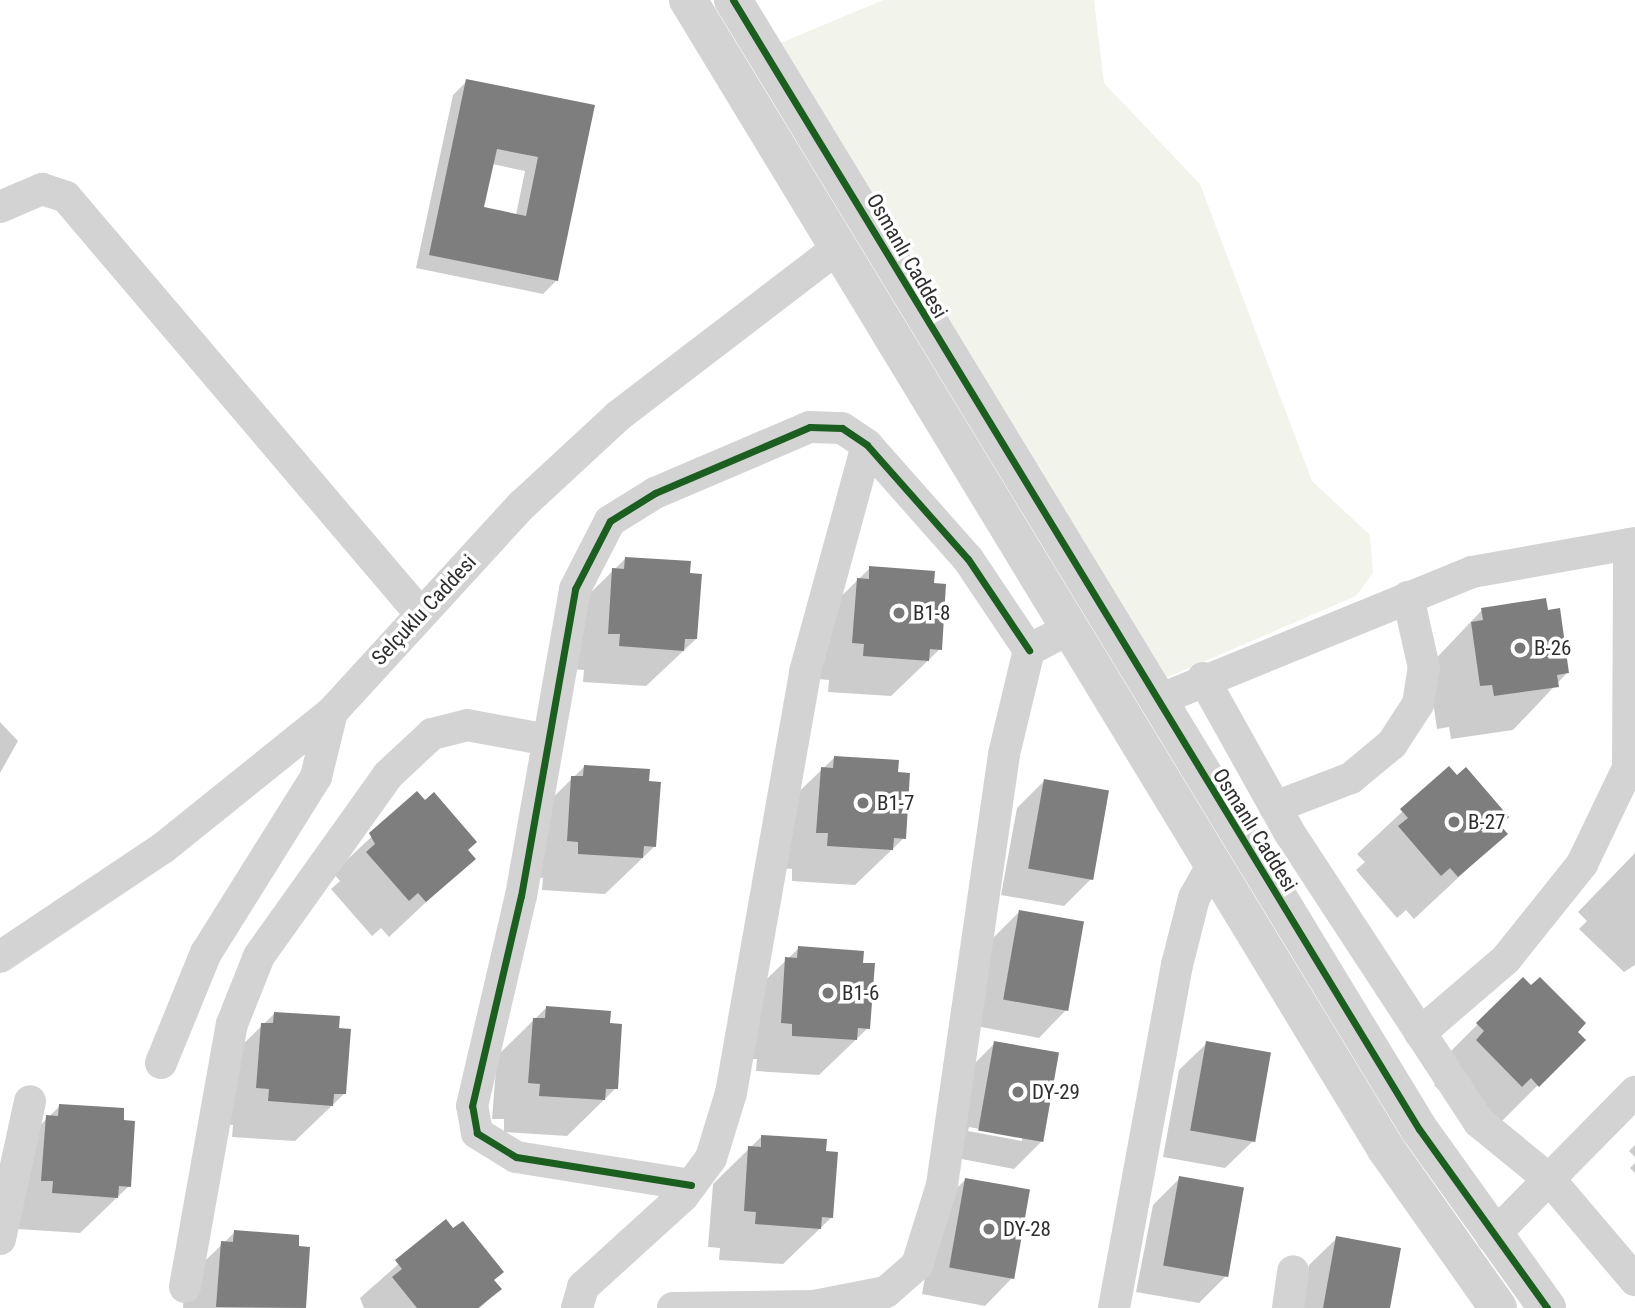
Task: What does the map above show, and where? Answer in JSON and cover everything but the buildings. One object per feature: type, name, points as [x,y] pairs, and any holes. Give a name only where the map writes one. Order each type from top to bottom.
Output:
[{"type":"street","points":[[688,0],[1066,630],[1386,1149],[1498,1308]]},
{"type":"street","name":"Osmanlı Caddesi","points":[[733,0],[1156,701],[1492,1237],[1547,1308]]},
{"type":"street","points":[[0,207],[42,189],[66,197],[419,612]]},
{"type":"street","points":[[838,248],[869,225]]},
{"type":"street","name":"Selçuklu Caddesi","points":[[0,957],[163,848],[332,712],[419,612],[618,416],[838,248]]},
{"type":"street","points":[[691,1185],[516,1157],[477,1133],[472,1106],[521,896],[575,589],[610,520],[655,493],[810,427],[842,428],[867,445],[968,559],[1030,650]]},
{"type":"street","points":[[577,1308],[583,1287],[691,1185],[711,1158],[731,1093],[805,672],[867,445]]},
{"type":"street","points":[[1156,701],[1203,678],[1472,572],[1632,544],[1629,768],[1583,864],[1506,959],[1420,1033]]},
{"type":"street","points":[[1275,807],[1351,778],[1392,744],[1418,704],[1423,668],[1408,597]]},
{"type":"street","points":[[673,1308],[814,1306],[886,1292],[917,1265],[942,1185],[1004,754],[1030,650],[1099,609]]},
{"type":"street","points":[[1203,678],[1275,807],[1479,1122],[1551,1181],[1635,1280]]},
{"type":"street","points":[[161,1063],[206,953],[316,777],[332,712]]},
{"type":"street","points":[[185,1287],[232,1024],[259,956],[388,775],[432,734],[467,725],[548,740]]},
{"type":"street","points":[[1114,1308],[1177,965],[1194,898],[1212,866]]},
{"type":"street","points":[[1492,1237],[1551,1181],[1635,1093]]},
{"type":"street","points":[[0,1239],[30,1101]]},
{"type":"street","points":[[1288,1308],[1293,1272]]},
{"type":"shaded area","points":[[883,0],[1094,0],[1104,83],[1200,184],[1312,481],[1370,535],[1373,573],[1356,596],[1161,680],[778,44]]},
{"type":"cycle path","points":[[733,0],[1419,1129],[1547,1308]]},
{"type":"cycle path","points":[[691,1185],[516,1157],[477,1133],[472,1106],[521,896],[575,589],[610,521],[655,493],[810,427],[842,428],[867,445],[968,559],[1029,650]]},
{"type":"place","name":"B1-8","points":[[899,613]]},
{"type":"place","name":"B-26","points":[[1520,648]]},
{"type":"place","name":"B1-7","points":[[863,803]]},
{"type":"place","name":"B-27","points":[[1454,822]]},
{"type":"place","name":"B1-6","points":[[828,993]]},
{"type":"place","name":"DY-29","points":[[1018,1092]]},
{"type":"place","name":"DY-28","points":[[989,1229]]}]
